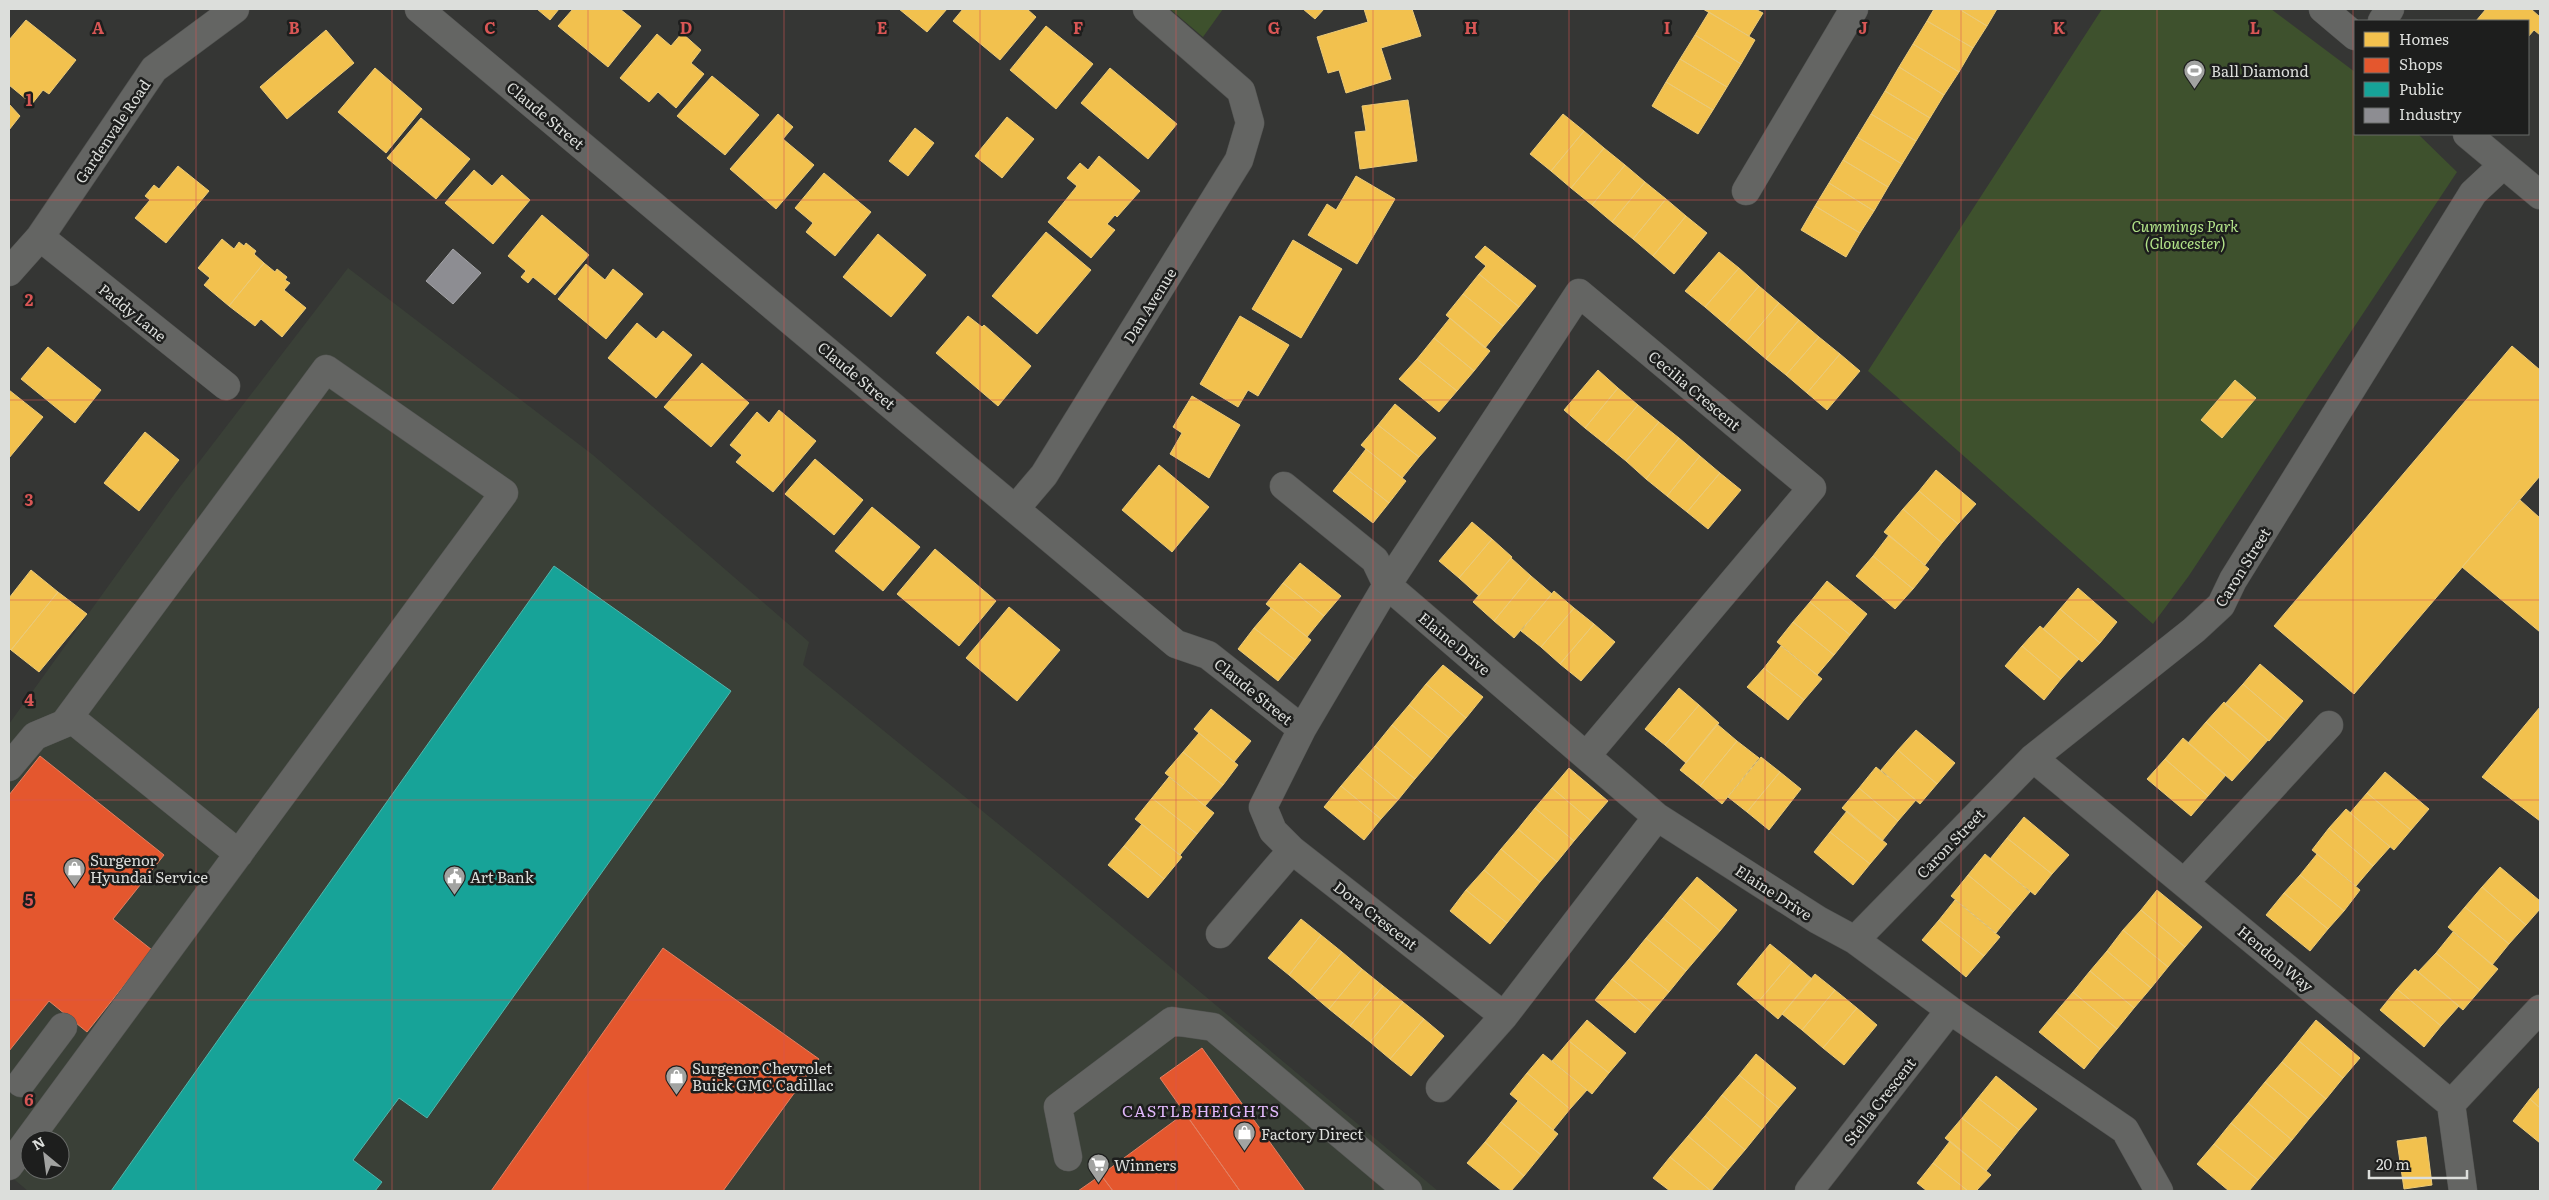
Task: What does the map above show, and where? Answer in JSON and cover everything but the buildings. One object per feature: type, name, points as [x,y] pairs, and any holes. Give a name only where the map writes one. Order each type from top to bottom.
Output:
[{"type":"street","name":"Gardenvale Road","points":[[9,272],[40,237],[154,70],[235,9]]},
{"type":"street","name":"Claude Street","points":[[419,9],[1176,644],[1208,654],[1302,729]]},
{"type":"street","name":"Dan Avenue","points":[[1016,508],[1044,475],[1239,160],[1250,123],[1241,91],[1147,9]]},
{"type":"street","points":[[1746,191],[1854,9]]},
{"type":"street","points":[[2323,9],[2354,35]]},
{"type":"street","points":[[2383,20],[2390,9]]},
{"type":"street","points":[[2468,135],[2540,195]]},
{"type":"street","name":"Caron Street","points":[[1855,940],[2033,758],[2194,630],[2221,605],[2233,580],[2473,192],[2503,165]]},
{"type":"street","name":"Paddy Lane","points":[[40,237],[226,386]]},
{"type":"street","name":"Cecilia Crescent","points":[[1387,585],[1579,293],[1812,488],[1587,754]]},
{"type":"street","points":[[9,1166],[504,493],[326,369],[66,721]]},
{"type":"street","points":[[1284,486],[1376,560],[1387,585]]},
{"type":"street","name":"Dora Crescent","points":[[1387,585],[1302,729],[1263,807],[1273,831],[1292,850],[1504,1016]]},
{"type":"street","name":"Elaine Drive","points":[[1387,585],[1587,754],[1657,817],[1818,920],[1855,940],[1950,1010],[2125,1130],[2159,1191]]},
{"type":"street","points":[[9,767],[35,736],[66,721],[73,720],[238,854]]},
{"type":"street","points":[[2185,882],[2330,725]]},
{"type":"street","name":"Hendon Way","points":[[2033,758],[2451,1104]]},
{"type":"street","points":[[1440,1088],[1504,1016],[1657,817]]},
{"type":"street","points":[[1220,934],[1292,850]]},
{"type":"street","points":[[2463,1191],[2451,1104],[2540,1009]]},
{"type":"street","name":"Stella Crescent","points":[[1809,1191],[1950,1010]]},
{"type":"street","points":[[1068,1157],[1058,1107],[1172,1021],[1213,1027],[1408,1191]]},
{"type":"street","points":[[52,1106],[15,1078],[64,1027]]},
{"type":"shaded area","points":[[348,268],[593,455],[809,642],[803,665],[1040,858],[1438,1191],[28,1191],[9,1175],[9,724],[176,492]]},
{"type":"green space","points":[[1170,9],[1223,9],[1203,37]]},
{"type":"green space","name":"Cummings Park (Gloucester)","points":[[2102,9],[2271,9],[2354,71],[2354,135],[2419,135],[2457,172],[2188,577],[2153,624],[1868,371]]},
{"type":"place","name":"Ball Diamond","points":[[2195,89]]},
{"type":"place","name":"Surgenor Hyundai Service","points":[[74,887]]},
{"type":"place","name":"Art Bank","points":[[454,895]]},
{"type":"place","name":"Surgenor Chevrolet Buick GMC Cadillac","points":[[676,1095]]},
{"type":"place","name":"Factory Direct","points":[[1245,1152]]},
{"type":"place","name":"Winners","points":[[1098,1183]]},
{"type":"district","name":"CASTLE HEIGHTS","points":[[1201,1110]]}]
